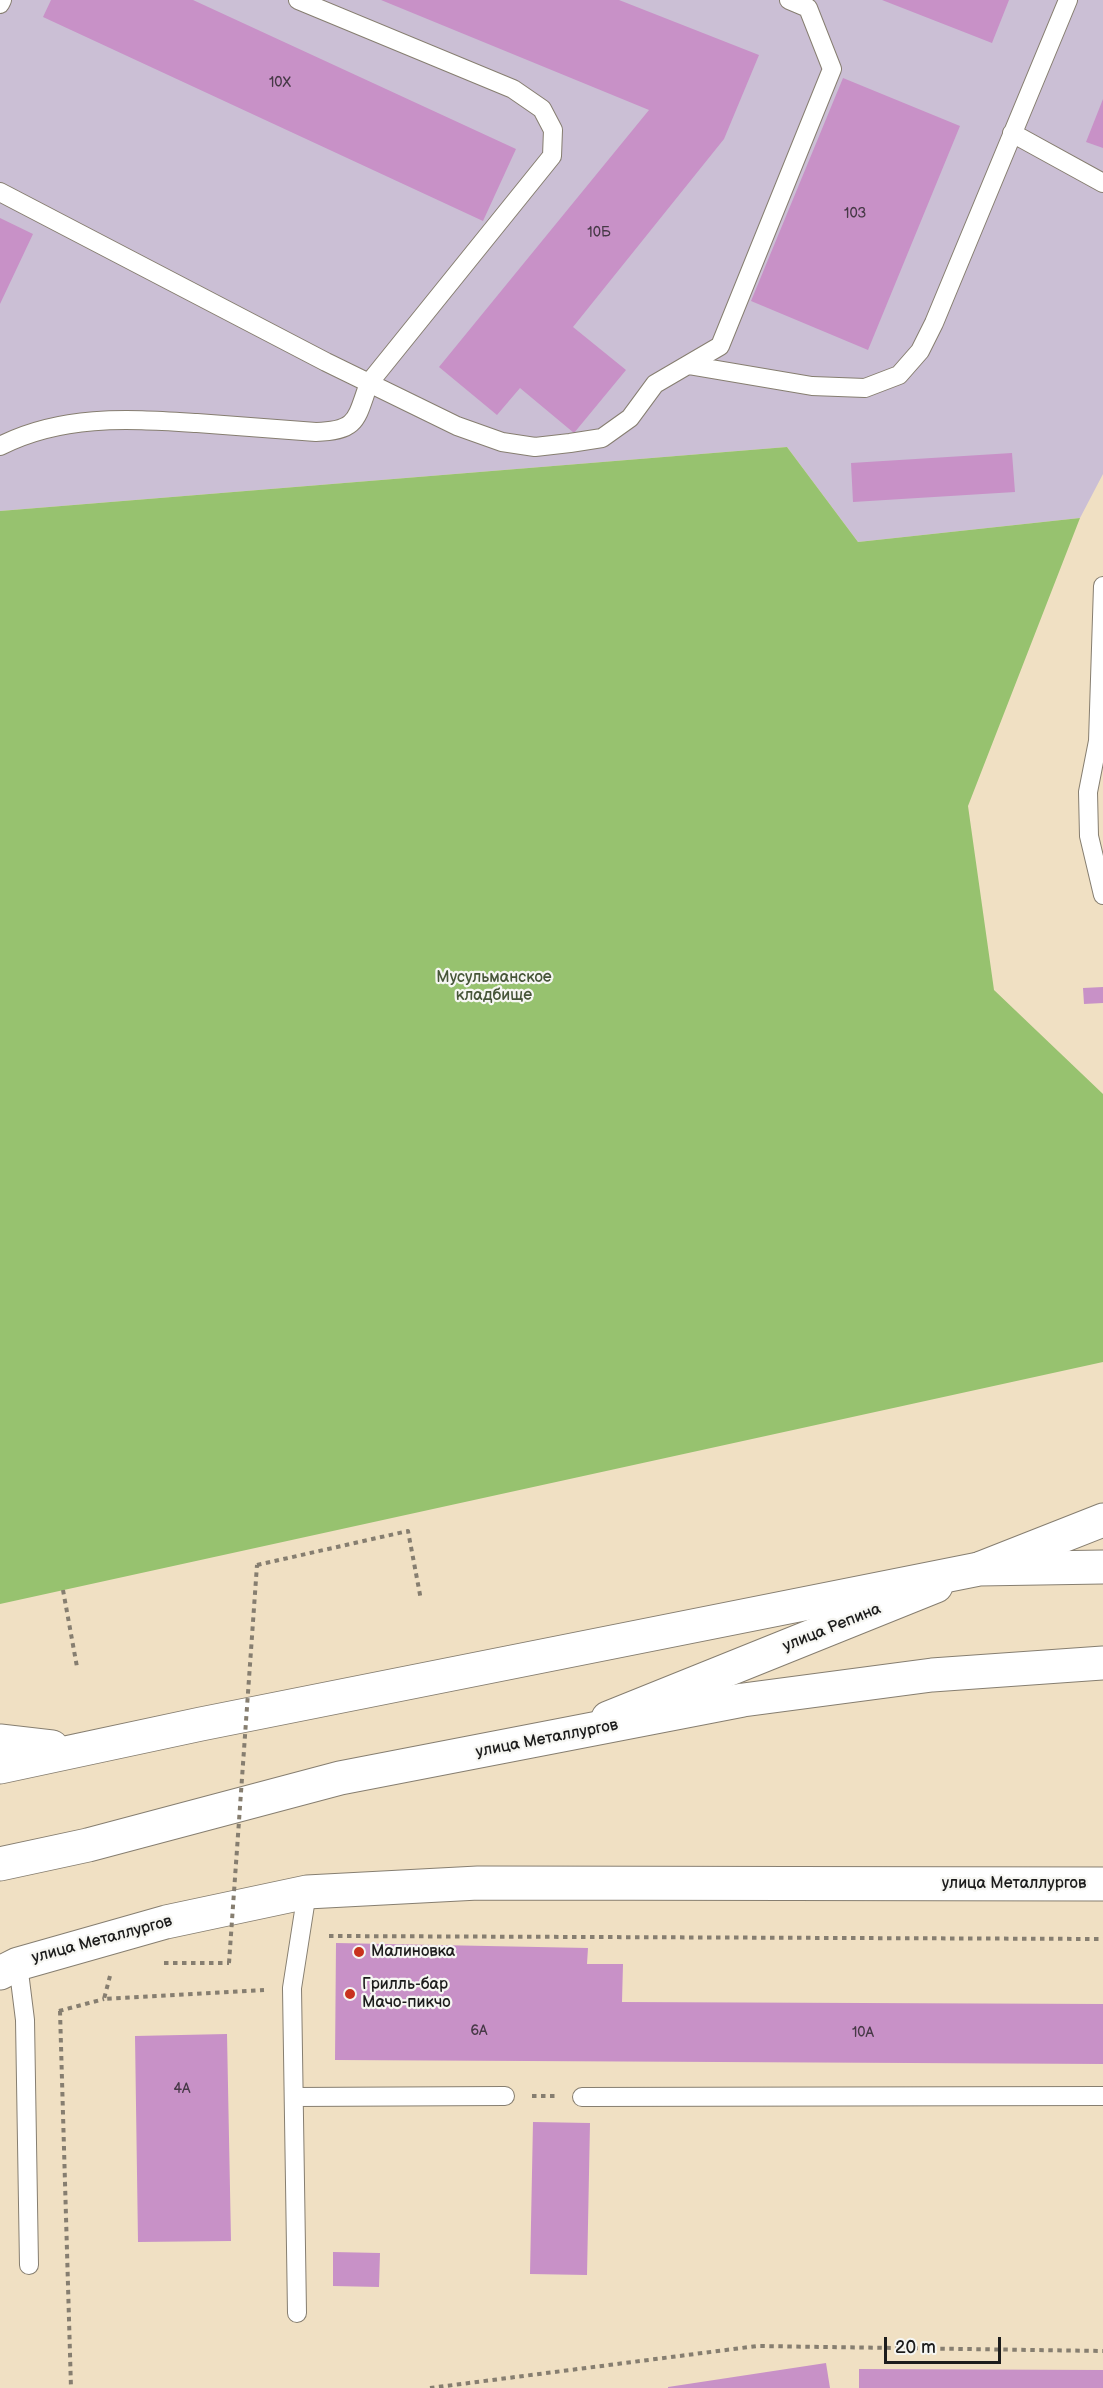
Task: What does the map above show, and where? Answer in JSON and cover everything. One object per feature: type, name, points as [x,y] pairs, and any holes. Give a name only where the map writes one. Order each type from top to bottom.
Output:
[{"type":"main road","name":"улица Репина","points":[[562,1737],[1103,1520]]},
{"type":"main road","points":[[0,1767],[213,1721],[979,1569],[1103,1567]]},
{"type":"main road","name":"улица Металлургов","points":[[0,1864],[88,1845],[340,1778],[562,1737],[743,1700],[932,1675],[1103,1662]]},
{"type":"main road","points":[[0,1741],[81,1750]]},
{"type":"main road","points":[[0,1875],[88,1845]]},
{"type":"main road","name":"улица Металлургов","points":[[9,1968],[166,1922],[307,1892],[478,1883],[1103,1884]]},
{"type":"lane","points":[[0,446],[36,432],[78,422],[123,418],[337,431],[350,425],[357,416],[369,383],[552,156],[553,130],[542,108],[513,89],[298,0]]},
{"type":"lane","points":[[0,192],[369,383],[457,426],[502,442],[535,447],[602,438],[630,418],[655,384],[720,346],[832,69],[808,8],[789,0]]},
{"type":"lane","points":[[688,365],[823,386],[865,388],[899,375],[920,351],[933,323],[1068,0]]},
{"type":"lane","points":[[1012,134],[1103,183]]},
{"type":"lane","points":[[1103,585],[1101,744],[1088,792],[1089,836],[1103,895]]},
{"type":"lane","points":[[297,2313],[292,1988],[307,1892]]},
{"type":"lane","points":[[9,1968],[25,2020],[30,2265]]},
{"type":"lane","points":[[294,2097],[505,2096]]},
{"type":"lane","points":[[582,2097],[1103,2096]]},
{"type":"path","points":[[159,1963],[229,1963],[257,1564],[408,1531],[420,1600]]},
{"type":"path","points":[[63,1590],[77,1667]]},
{"type":"path","points":[[324,1936],[1103,1939]]},
{"type":"path","points":[[110,1972],[104,1999],[292,1988]]},
{"type":"path","points":[[60,2011],[71,2388]]},
{"type":"path","points":[[505,2096],[582,2097]]},
{"type":"path","points":[[430,2388],[757,2346],[1103,2351]]},
{"type":"shaded area","points":[[0,0],[1103,0],[1103,474],[1080,518],[858,542],[787,447],[0,511]]},
{"type":"green space","name":"Мусульманское кладбище","points":[[787,447],[858,542],[1080,518],[968,806],[994,990],[1103,1094],[1103,1362],[0,1604],[0,511]]},
{"type":"building","points":[[51,0],[193,0],[516,149],[483,221],[43,17]]},
{"type":"building","points":[[381,0],[619,0],[759,55],[724,139],[573,327],[626,370],[574,433],[520,388],[497,415],[439,367],[649,110]]},
{"type":"building","points":[[882,0],[1009,0],[992,43]]},
{"type":"building","points":[[843,78],[960,126],[868,350],[751,301]]},
{"type":"building","points":[[1103,99],[1103,148],[1086,142]]},
{"type":"building","points":[[0,218],[33,234],[0,304]]},
{"type":"building","points":[[1012,453],[1015,492],[853,502],[851,463]]},
{"type":"building","points":[[1103,987],[1103,1003],[1084,1004],[1083,988]]},
{"type":"building","points":[[336,1943],[588,1948],[587,1964],[623,1964],[622,2002],[1103,2004],[1103,2064],[335,2060]]},
{"type":"building","points":[[227,2034],[231,2241],[138,2242],[135,2036]]},
{"type":"building","points":[[533,2122],[590,2123],[587,2275],[530,2274]]},
{"type":"building","points":[[333,2252],[380,2253],[379,2287],[333,2286]]},
{"type":"building","points":[[826,2363],[830,2388],[668,2388],[668,2387]]},
{"type":"building","points":[[859,2369],[1103,2370],[1103,2388],[859,2388]]},
{"type":"place","name":"Малиновка","points":[[359,1952]]},
{"type":"place","name":"Грилль-бар Мачо-пикчо","points":[[350,1994]]}]
